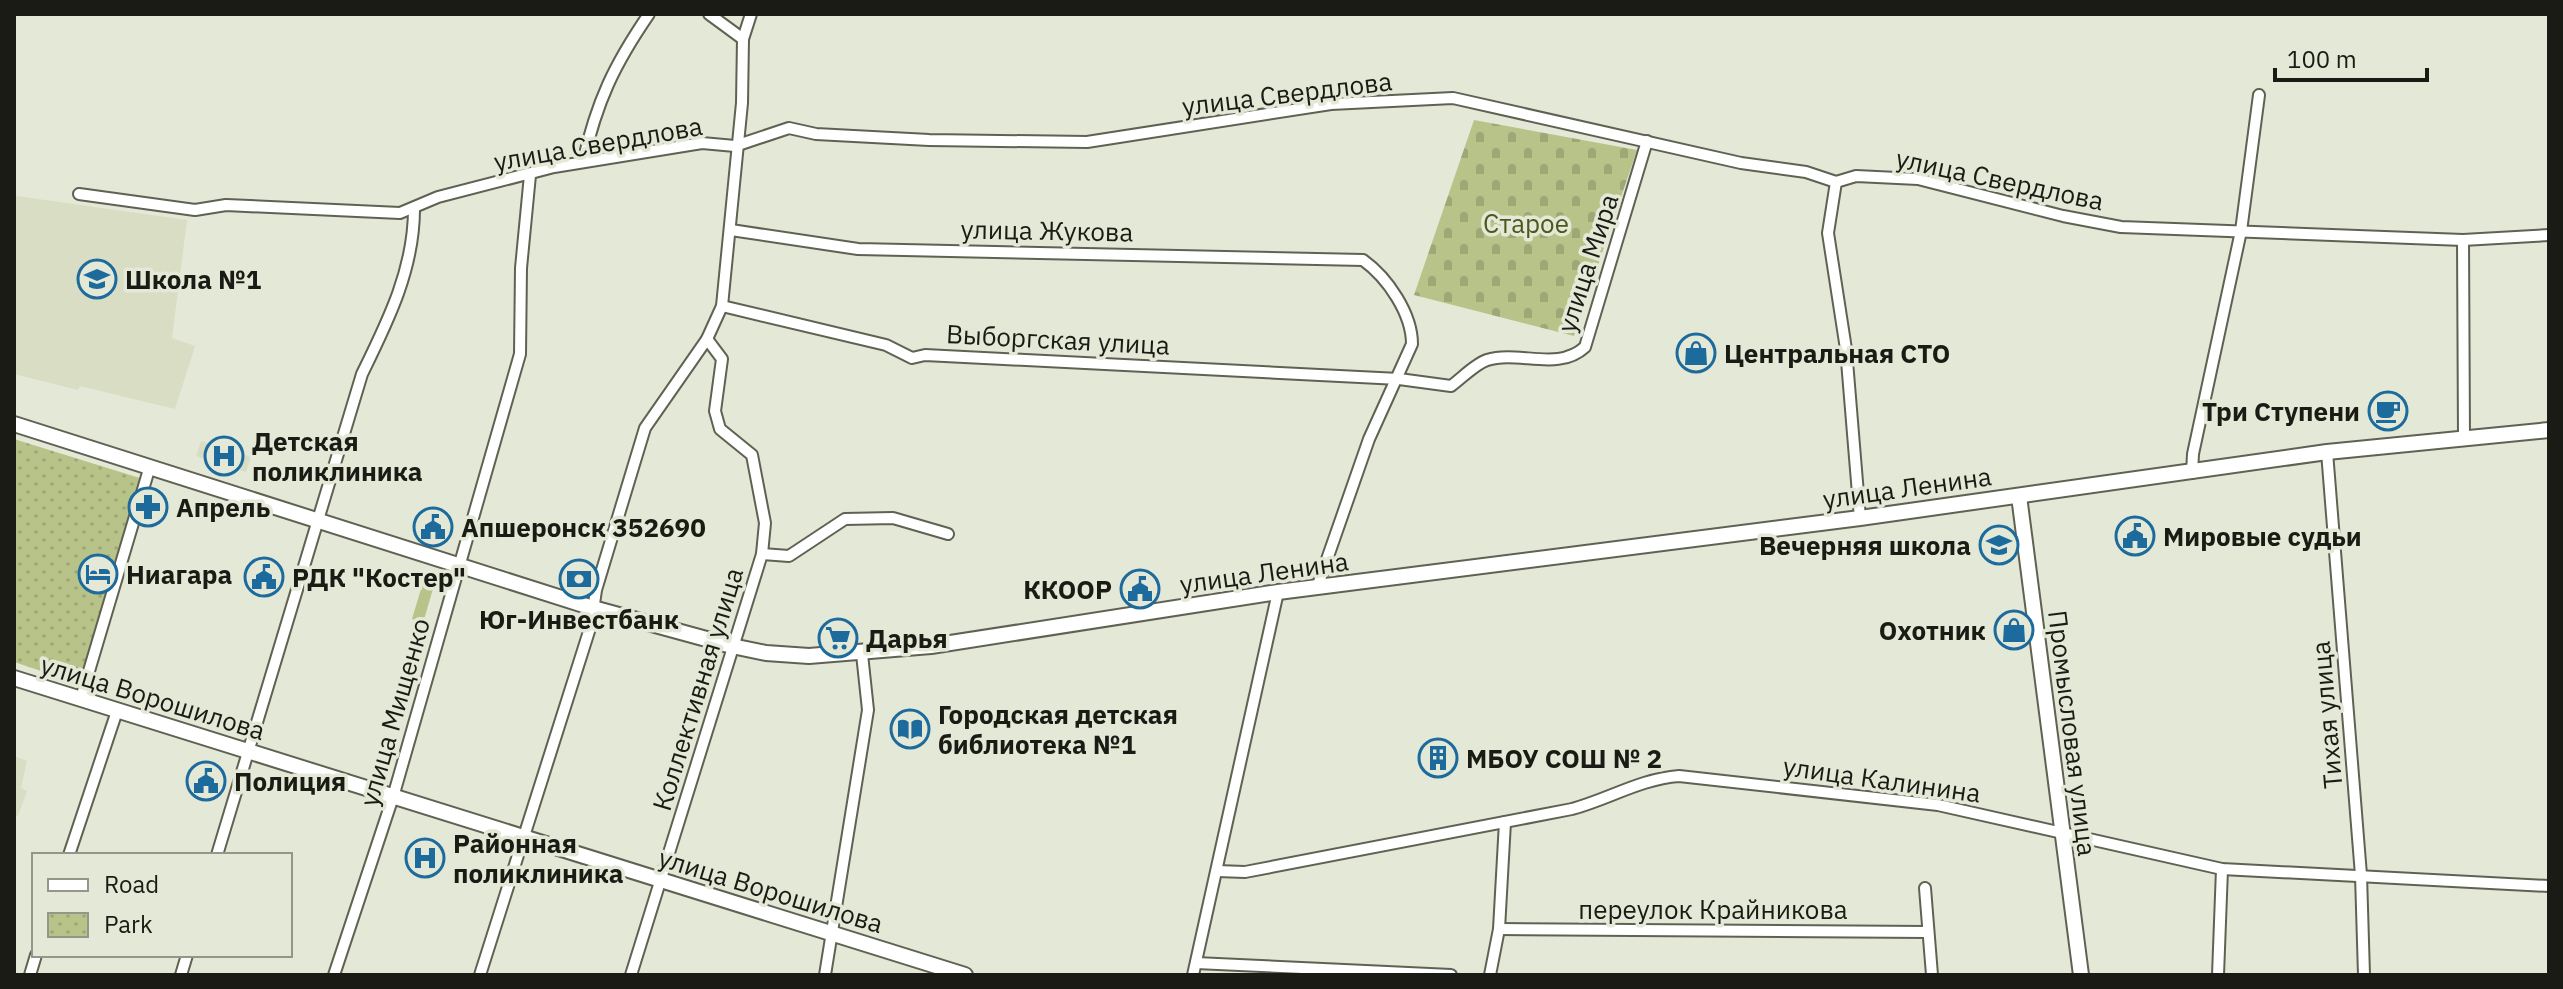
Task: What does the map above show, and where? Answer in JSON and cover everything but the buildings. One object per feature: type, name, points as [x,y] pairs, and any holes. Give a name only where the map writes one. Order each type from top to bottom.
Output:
[{"type":"main road","name":"улица Ленина","points":[[14,424],[593,608],[732,646],[780,654],[862,654],[1278,592],[1860,518],[2327,452],[2549,430]]},
{"type":"main road","name":"Промысловая улица","points":[[2019,496],[2081,975]]},
{"type":"main road","name":"улица Ворошилова","points":[[14,678],[965,975]]},
{"type":"street","points":[[583,162],[591,127],[616,62],[649,14]]},
{"type":"street","points":[[709,14],[743,39]]},
{"type":"street","points":[[480,975],[591,625],[593,608],[645,428],[707,339],[722,306],[731,230],[735,146],[742,103],[743,39],[751,14]]},
{"type":"street","points":[[2192,473],[2193,454],[2241,231],[2259,95]]},
{"type":"street","name":"улица Свердлова","points":[[79,194],[195,210],[226,205],[303,211],[400,213],[438,197],[583,162],[702,143],[735,146],[789,128],[816,134],[929,140],[1087,142],[1331,104],[1453,98],[1741,163],[1806,172],[1836,182],[1856,176],[1918,179],[2063,216],[2121,227],[2463,240],[2549,235]]},
{"type":"street","name":"улица Мира","points":[[1399,379],[1451,386],[1486,360],[1548,360],[1576,355],[1585,347],[1623,231],[1647,141]]},
{"type":"street","name":"улица Мищенко","points":[[334,975],[393,797],[520,354],[521,268],[530,175]]},
{"type":"street","points":[[1836,182],[1828,233],[1846,349],[1860,518]]},
{"type":"street","points":[[218,853],[362,374],[388,321],[406,274],[414,234],[414,209]]},
{"type":"street","name":"улица Жукова","points":[[731,230],[858,249],[1363,260],[1375,269],[1412,327],[1412,344],[1399,379]]},
{"type":"street","points":[[2463,240],[2464,437]]},
{"type":"street","name":"Выборгская улица","points":[[722,306],[886,345],[912,358],[925,355],[1399,379]]},
{"type":"street","name":"Коллективная улица","points":[[631,975],[762,554],[765,523],[752,455],[720,429],[715,411],[722,359],[707,339]]},
{"type":"street","points":[[1317,588],[1369,439],[1399,379]]},
{"type":"street","name":"Тихая улица","points":[[2327,452],[2361,875],[2364,975]]},
{"type":"street","points":[[81,698],[150,466]]},
{"type":"street","name":"Коллективная улица","points":[[762,554],[789,556],[845,519],[893,518],[948,534]]},
{"type":"street","points":[[1193,975],[1278,592]]},
{"type":"street","points":[[825,975],[868,710],[862,654]]},
{"type":"street","points":[[70,853],[117,711]]},
{"type":"street","name":"улица Калинина","points":[[1217,871],[1245,872],[1505,822],[1608,799],[1649,778],[1679,776],[1938,805],[2222,869],[2549,886]]},
{"type":"street","points":[[1490,975],[1499,929],[1505,822]]},
{"type":"street","points":[[2218,975],[2222,869]]},
{"type":"street","points":[[1925,888],[1932,975]]},
{"type":"street","name":"переулок Крайникова","points":[[1499,929],[1928,932]]},
{"type":"street","points":[[1196,963],[1451,975]]},
{"type":"shaded area","name":"Школа №1","points":[[16,196],[187,220],[172,338],[195,346],[175,409],[14,374]]},
{"type":"shaded area","name":"Детская поликлиника","points":[[201,441],[251,457],[246,472],[196,456]]},
{"type":"shaded area","points":[[14,756],[27,761],[21,788],[27,791],[18,816],[14,815]]},
{"type":"green space","name":"Старое","points":[[1474,120],[1637,150],[1574,336],[1414,295]]},
{"type":"green space","points":[[14,439],[143,479],[80,684],[14,662]]},
{"type":"green space","points":[[424,579],[435,582],[423,623],[412,619]]},
{"type":"place","name":"Школа №1","points":[[97,279]]},
{"type":"place","name":"Центральная СТО","points":[[1696,353]]},
{"type":"place","name":"Три Ступени","points":[[2388,411]]},
{"type":"place","name":"Детская поликлиника","points":[[224,456]]},
{"type":"place","name":"Апрель","points":[[148,507]]},
{"type":"place","name":"Апшеронск 352690","points":[[433,527]]},
{"type":"place","name":"Мировые судьи","points":[[2135,536]]},
{"type":"place","name":"Вечерняя школа","points":[[1999,545]]},
{"type":"place","name":"Ниагара","points":[[98,574]]},
{"type":"place","name":"РДК \"Костер\"","points":[[264,577]]},
{"type":"place","name":"Юг-Инвестбанк","points":[[579,579]]},
{"type":"place","name":"ККООР","points":[[1140,589]]},
{"type":"place","name":"Охотник","points":[[2014,630]]},
{"type":"place","name":"Дарья","points":[[838,638]]},
{"type":"place","name":"Городская детская библиотека №1","points":[[910,729]]},
{"type":"place","name":"МБОУ СОШ № 2","points":[[1438,758]]},
{"type":"place","name":"Полиция","points":[[206,781]]},
{"type":"place","name":"Районная поликлиника","points":[[425,858]]}]
